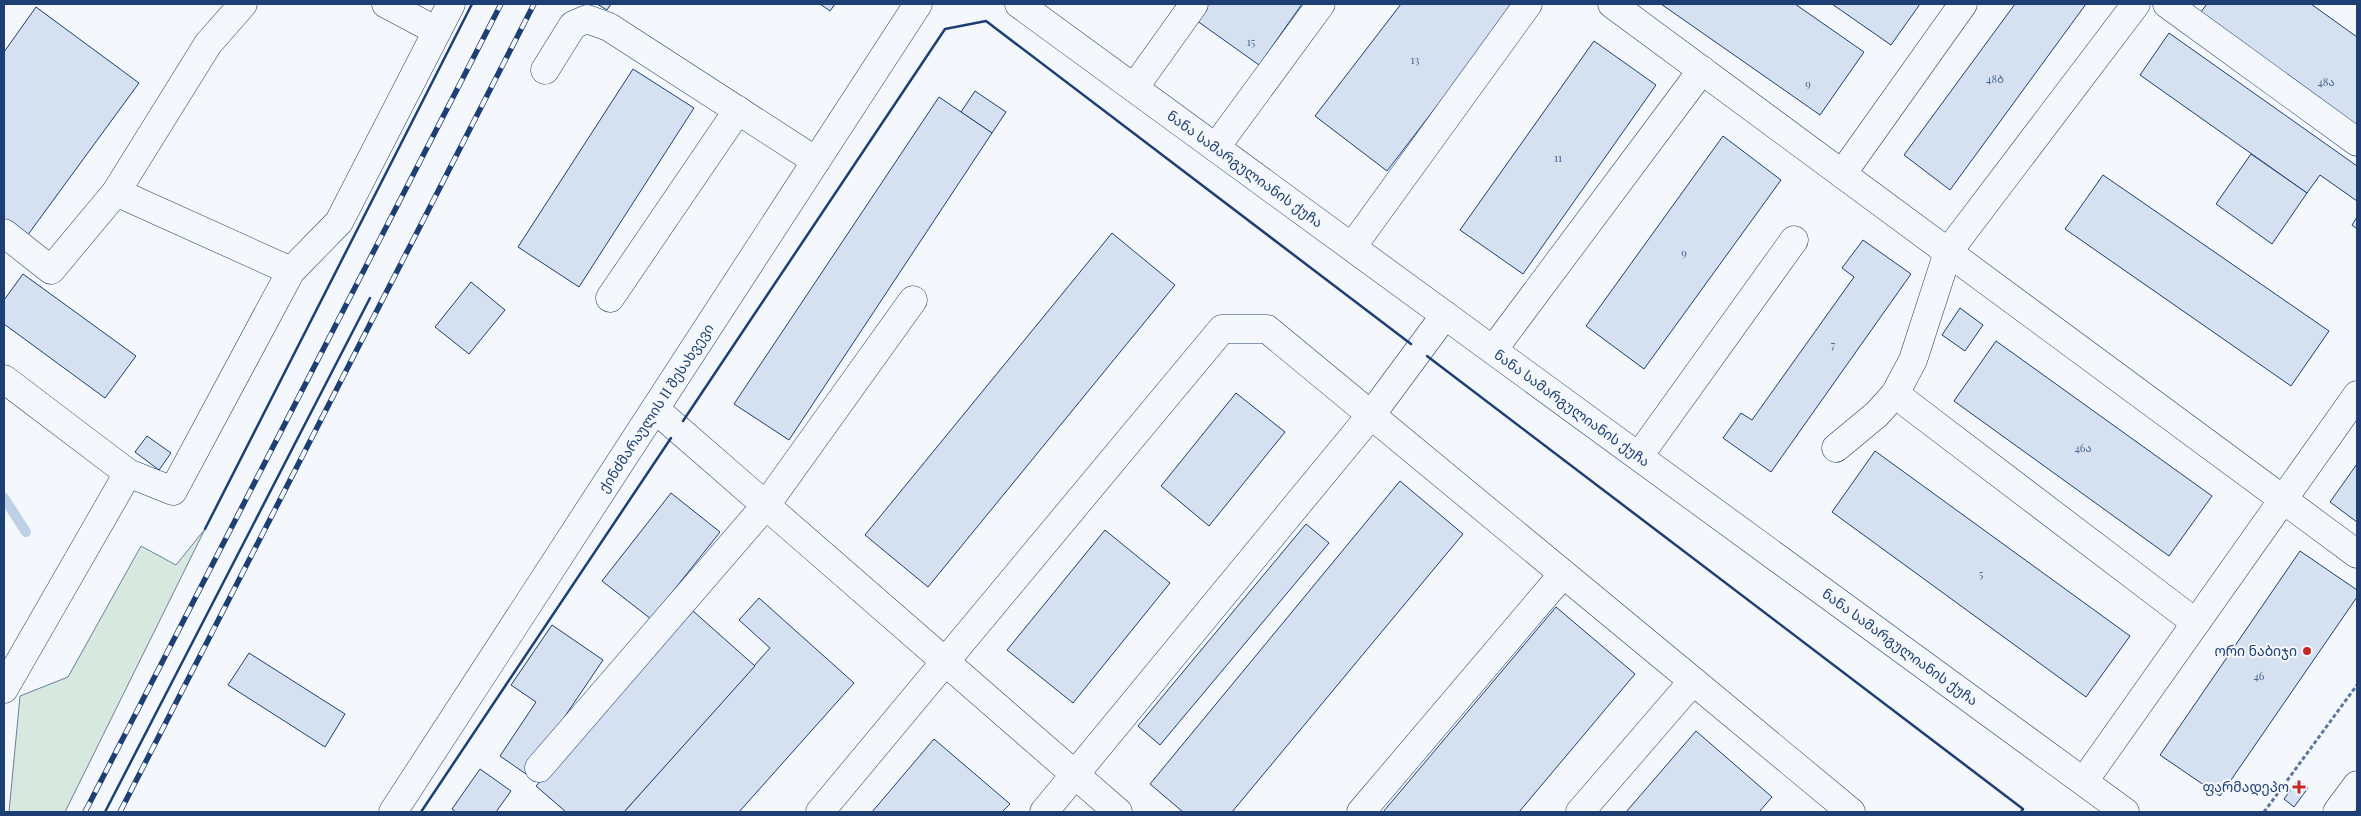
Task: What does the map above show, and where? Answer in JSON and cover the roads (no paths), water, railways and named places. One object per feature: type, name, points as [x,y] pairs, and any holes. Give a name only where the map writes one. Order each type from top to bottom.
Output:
[{"type":"street","points":[[4,233],[51,270],[116,192],[208,44],[242,4]]},
{"type":"street","points":[[386,4],[437,31]]},
{"type":"street","points":[[4,379],[128,472],[173,491],[291,272],[339,222],[450,4]]},
{"type":"street","name":"ქინძმარაულის II შესახვევი","points":[[393,812],[918,4]]},
{"type":"street","name":"ნანა სამარგულიანის ქუჩა","points":[[1019,4],[2084,781],[2113,809]]},
{"type":"street","points":[[1134,88],[1194,4]]},
{"type":"street","points":[[1216,148],[1321,4]]},
{"type":"street","points":[[1352,247],[1528,4]]},
{"type":"street","points":[[1612,4],[2357,554]]},
{"type":"street","points":[[1842,174],[1963,4]]},
{"type":"street","points":[[1836,448],[1877,414],[1895,394],[1913,360],[1948,252],[2136,4]]},
{"type":"street","points":[[2167,4],[2357,142]]},
{"type":"street","points":[[545,70],[573,25],[587,19],[609,27],[816,161]]},
{"type":"street","points":[[1493,350],[1702,70]]},
{"type":"street","points":[[610,298],[738,110]]},
{"type":"street","points":[[116,192],[291,272]]},
{"type":"street","points":[[1639,456],[1794,240]]},
{"type":"street","points":[[539,768],[766,505],[913,300]]},
{"type":"street","points":[[1044,812],[1372,415],[1446,315]]},
{"type":"street","points":[[820,812],[946,663],[1222,329],[1267,329],[1851,812]]},
{"type":"street","points":[[1895,394],[2196,622]]},
{"type":"street","points":[[2084,781],[2357,395]]},
{"type":"street","points":[[655,409],[1118,812]]},
{"type":"street","points":[[4,689],[128,472]]},
{"type":"street","points":[[1361,812],[1563,574]]},
{"type":"street","points":[[1580,812],[1693,681]]},
{"type":"street","points":[[2337,812],[2357,785]]},
{"type":"waterway","points":[[4,498],[26,532]]},
{"type":"railway","points":[[85,812],[501,4]]},
{"type":"railway","points":[[120,812],[534,4]]},
{"type":"place","name":"ორი ნაბიჯი","points":[[2307,651]]},
{"type":"place","name":"ფარმადეპო","points":[[2299,787]]}]
